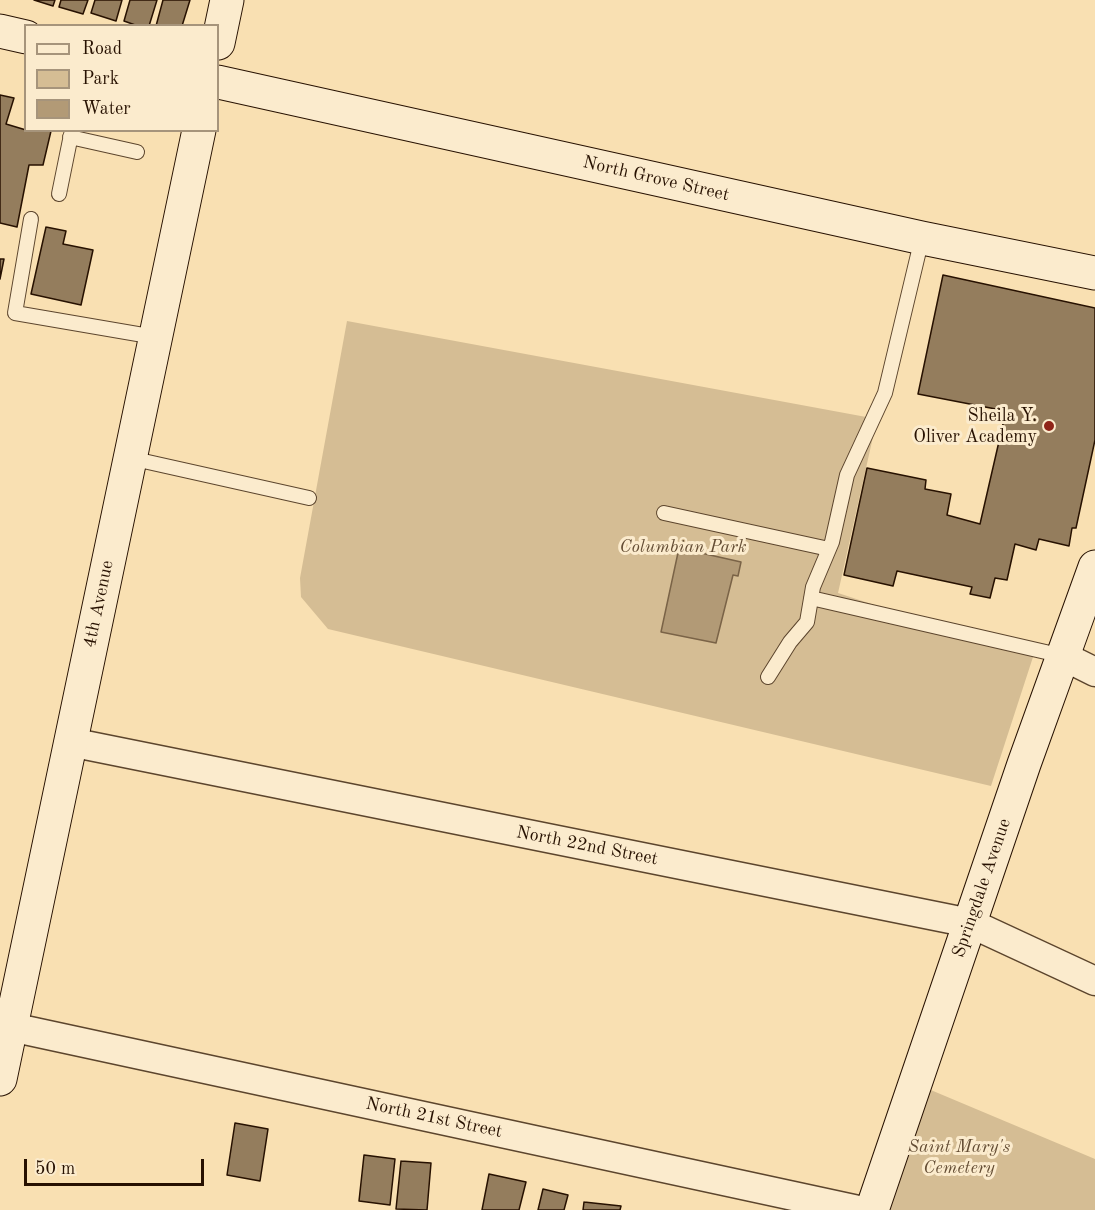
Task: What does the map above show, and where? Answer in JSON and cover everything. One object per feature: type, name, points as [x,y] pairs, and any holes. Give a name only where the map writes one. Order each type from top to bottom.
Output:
[{"type":"street","points":[[219,38],[227,0]]},
{"type":"street","points":[[0,31],[24,37]]},
{"type":"street","name":"North Grove Street","points":[[219,82],[922,238],[1095,273]]},
{"type":"street","name":"4th Avenue","points":[[0,1079],[199,132]]},
{"type":"street","name":"Springdale Avenue","points":[[872,1210],[1095,567]]},
{"type":"street","points":[[1063,656],[1095,672]]},
{"type":"street","name":"North 22nd Street","points":[[70,742],[970,923],[1095,981]]},
{"type":"street","name":"North 21st Street","points":[[11,1027],[858,1210]]},
{"type":"lane","points":[[59,194],[71,134],[137,152]]},
{"type":"lane","points":[[31,219],[15,313],[155,337]]},
{"type":"lane","points":[[768,677],[790,642],[807,622],[813,587],[830,549],[848,475],[885,393],[922,238]]},
{"type":"lane","points":[[130,458],[309,498]]},
{"type":"lane","points":[[664,513],[830,549]]},
{"type":"lane","points":[[811,598],[1063,656]]},
{"type":"green space","name":"Columbian Park","points":[[347,321],[877,419],[838,593],[1033,657],[991,786],[328,629],[301,597],[300,578]]},
{"type":"green space","name":"Saint Mary's Cemetery","points":[[926,1088],[1095,1159],[1095,1210],[888,1210]]},
{"type":"water","points":[[679,548],[741,562],[738,576],[733,575],[716,643],[661,632]]},
{"type":"building","points":[[34,0],[55,0],[53,6]]},
{"type":"building","points":[[61,0],[88,0],[83,14],[59,7]]},
{"type":"building","points":[[95,0],[122,0],[116,21],[91,13]]},
{"type":"building","points":[[130,0],[157,0],[150,24],[132,24],[124,21]]},
{"type":"building","points":[[163,0],[190,0],[183,24],[157,24]]},
{"type":"building","points":[[0,95],[14,98],[6,124],[24,129],[24,132],[51,132],[43,165],[29,165],[17,227],[0,223]]},
{"type":"building","points":[[46,227],[66,231],[63,244],[93,250],[81,305],[31,294]]},
{"type":"building","points":[[0,259],[4,259],[0,279]]},
{"type":"building","name":"Sheila Y. Oliver Academy","points":[[943,275],[1095,308],[1095,440],[1076,528],[1072,528],[1069,546],[1039,539],[1036,550],[1015,544],[1007,580],[995,578],[990,598],[970,594],[972,587],[897,571],[893,586],[844,575],[867,468],[926,480],[925,489],[951,494],[947,515],[980,524],[1006,411],[918,394]]},
{"type":"building","points":[[235,1123],[268,1129],[260,1181],[227,1175]]},
{"type":"building","points":[[364,1155],[395,1159],[390,1205],[359,1201]]},
{"type":"building","points":[[401,1161],[431,1163],[427,1210],[396,1209]]},
{"type":"building","points":[[489,1174],[526,1182],[519,1210],[482,1210]]},
{"type":"building","points":[[543,1189],[568,1195],[564,1210],[538,1210]]},
{"type":"building","points":[[584,1202],[621,1206],[620,1210],[583,1210]]},
{"type":"place","name":"Sheila Y. Oliver Academy","points":[[1049,426]]}]
